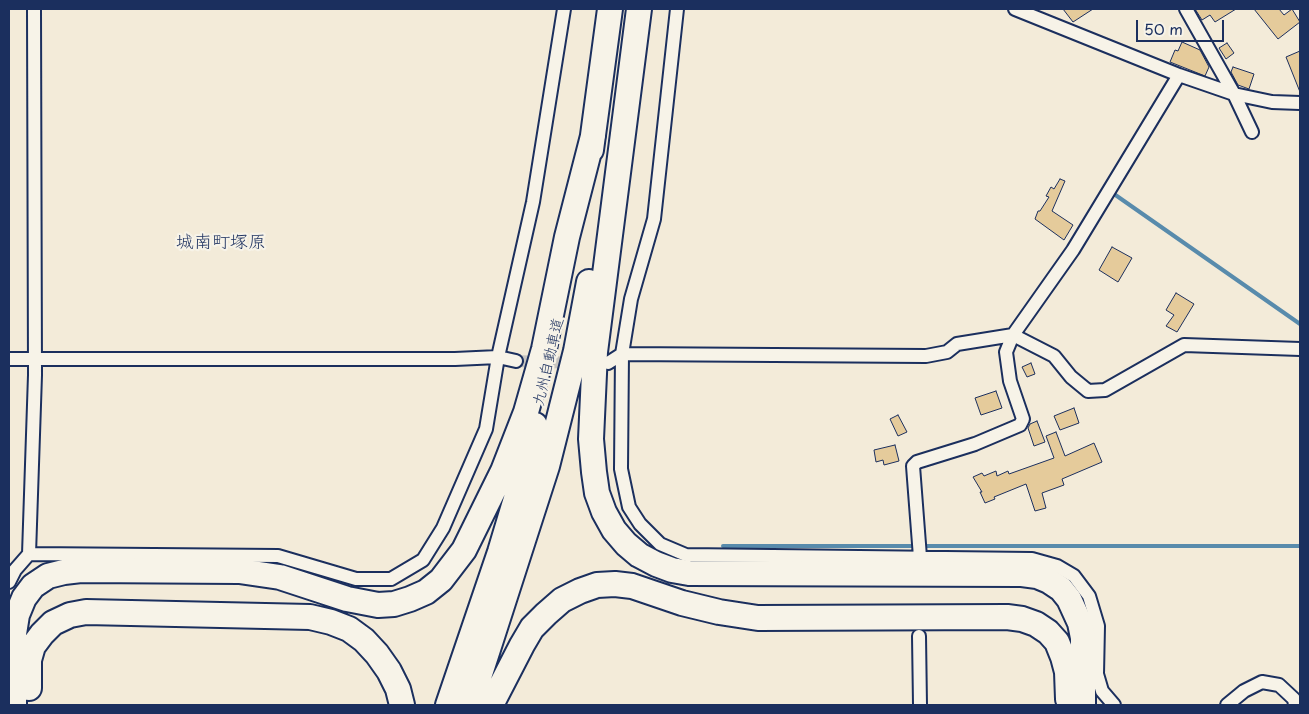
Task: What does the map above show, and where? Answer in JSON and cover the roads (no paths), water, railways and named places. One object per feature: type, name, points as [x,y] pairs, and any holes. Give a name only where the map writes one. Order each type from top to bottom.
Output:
[{"type":"highway","name":"九州自動車道","points":[[448,705],[478,621],[524,472],[553,352],[593,136],[610,9]]},
{"type":"highway","name":"九州自動車道","points":[[470,705],[547,466],[576,351],[595,252],[630,9]]},
{"type":"highway","points":[[638,9],[595,352],[591,440],[594,472],[597,493],[604,512],[614,530],[639,555],[656,564],[689,573],[1012,574],[1037,576],[1061,589],[1069,599],[1080,623],[1083,705]]},
{"type":"highway","points":[[14,705],[14,634],[17,615],[24,598],[33,586],[48,576],[81,570],[239,571],[280,576],[347,599],[378,605],[394,604],[410,599],[426,592],[440,580],[464,550],[503,471],[518,435],[544,349],[567,237],[593,136]]},
{"type":"highway","points":[[491,705],[532,628],[546,614],[562,600],[580,590],[597,585],[615,584],[651,592],[682,603],[719,612],[758,618],[1007,617],[1022,619],[1036,624],[1048,632],[1057,642],[1067,672],[1068,705]]},
{"type":"highway","points":[[28,705],[29,660],[33,646],[53,623],[70,615],[96,612],[310,617],[331,622],[356,635],[377,654],[389,671],[398,689],[402,705]]},
{"type":"street","points":[[9,582],[15,570],[30,554],[34,359],[34,9]]},
{"type":"street","points":[[30,554],[278,556],[356,579],[391,579],[424,560],[443,528],[486,429],[498,357],[533,202],[564,9]]},
{"type":"street","points":[[677,9],[654,218],[631,299],[622,354],[621,469],[629,507],[640,524],[660,544],[686,555],[1032,559],[1057,566],[1074,576],[1089,596],[1098,626],[1097,674],[1102,692],[1114,705]]},
{"type":"street","points":[[1016,9],[1178,75],[1234,94],[1272,102],[1300,103]]},
{"type":"street","points":[[1186,9],[1234,94],[1252,132]]},
{"type":"street","points":[[920,557],[913,466],[917,462],[975,444],[1020,425],[1023,419],[1010,381],[1006,352],[1013,335],[1073,250],[1178,75]]},
{"type":"street","points":[[608,363],[622,354],[926,356],[947,352],[957,344],[1013,335],[1054,356],[1071,377],[1088,391],[1105,390],[1184,346],[1300,349]]},
{"type":"street","points":[[9,359],[455,359],[498,357],[516,361]]},
{"type":"street","points":[[919,636],[920,705]]},
{"type":"street","points":[[1227,705],[1244,690],[1262,682],[1279,685],[1294,699],[1295,705]]},
{"type":"waterway","points":[[1114,194],[1300,324]]},
{"type":"waterway","points":[[723,546],[1300,546]]},
{"type":"tunnel","points":[[516,361],[578,363]]},
{"type":"district","name":"城南町塚原","points":[[221,243]]}]
